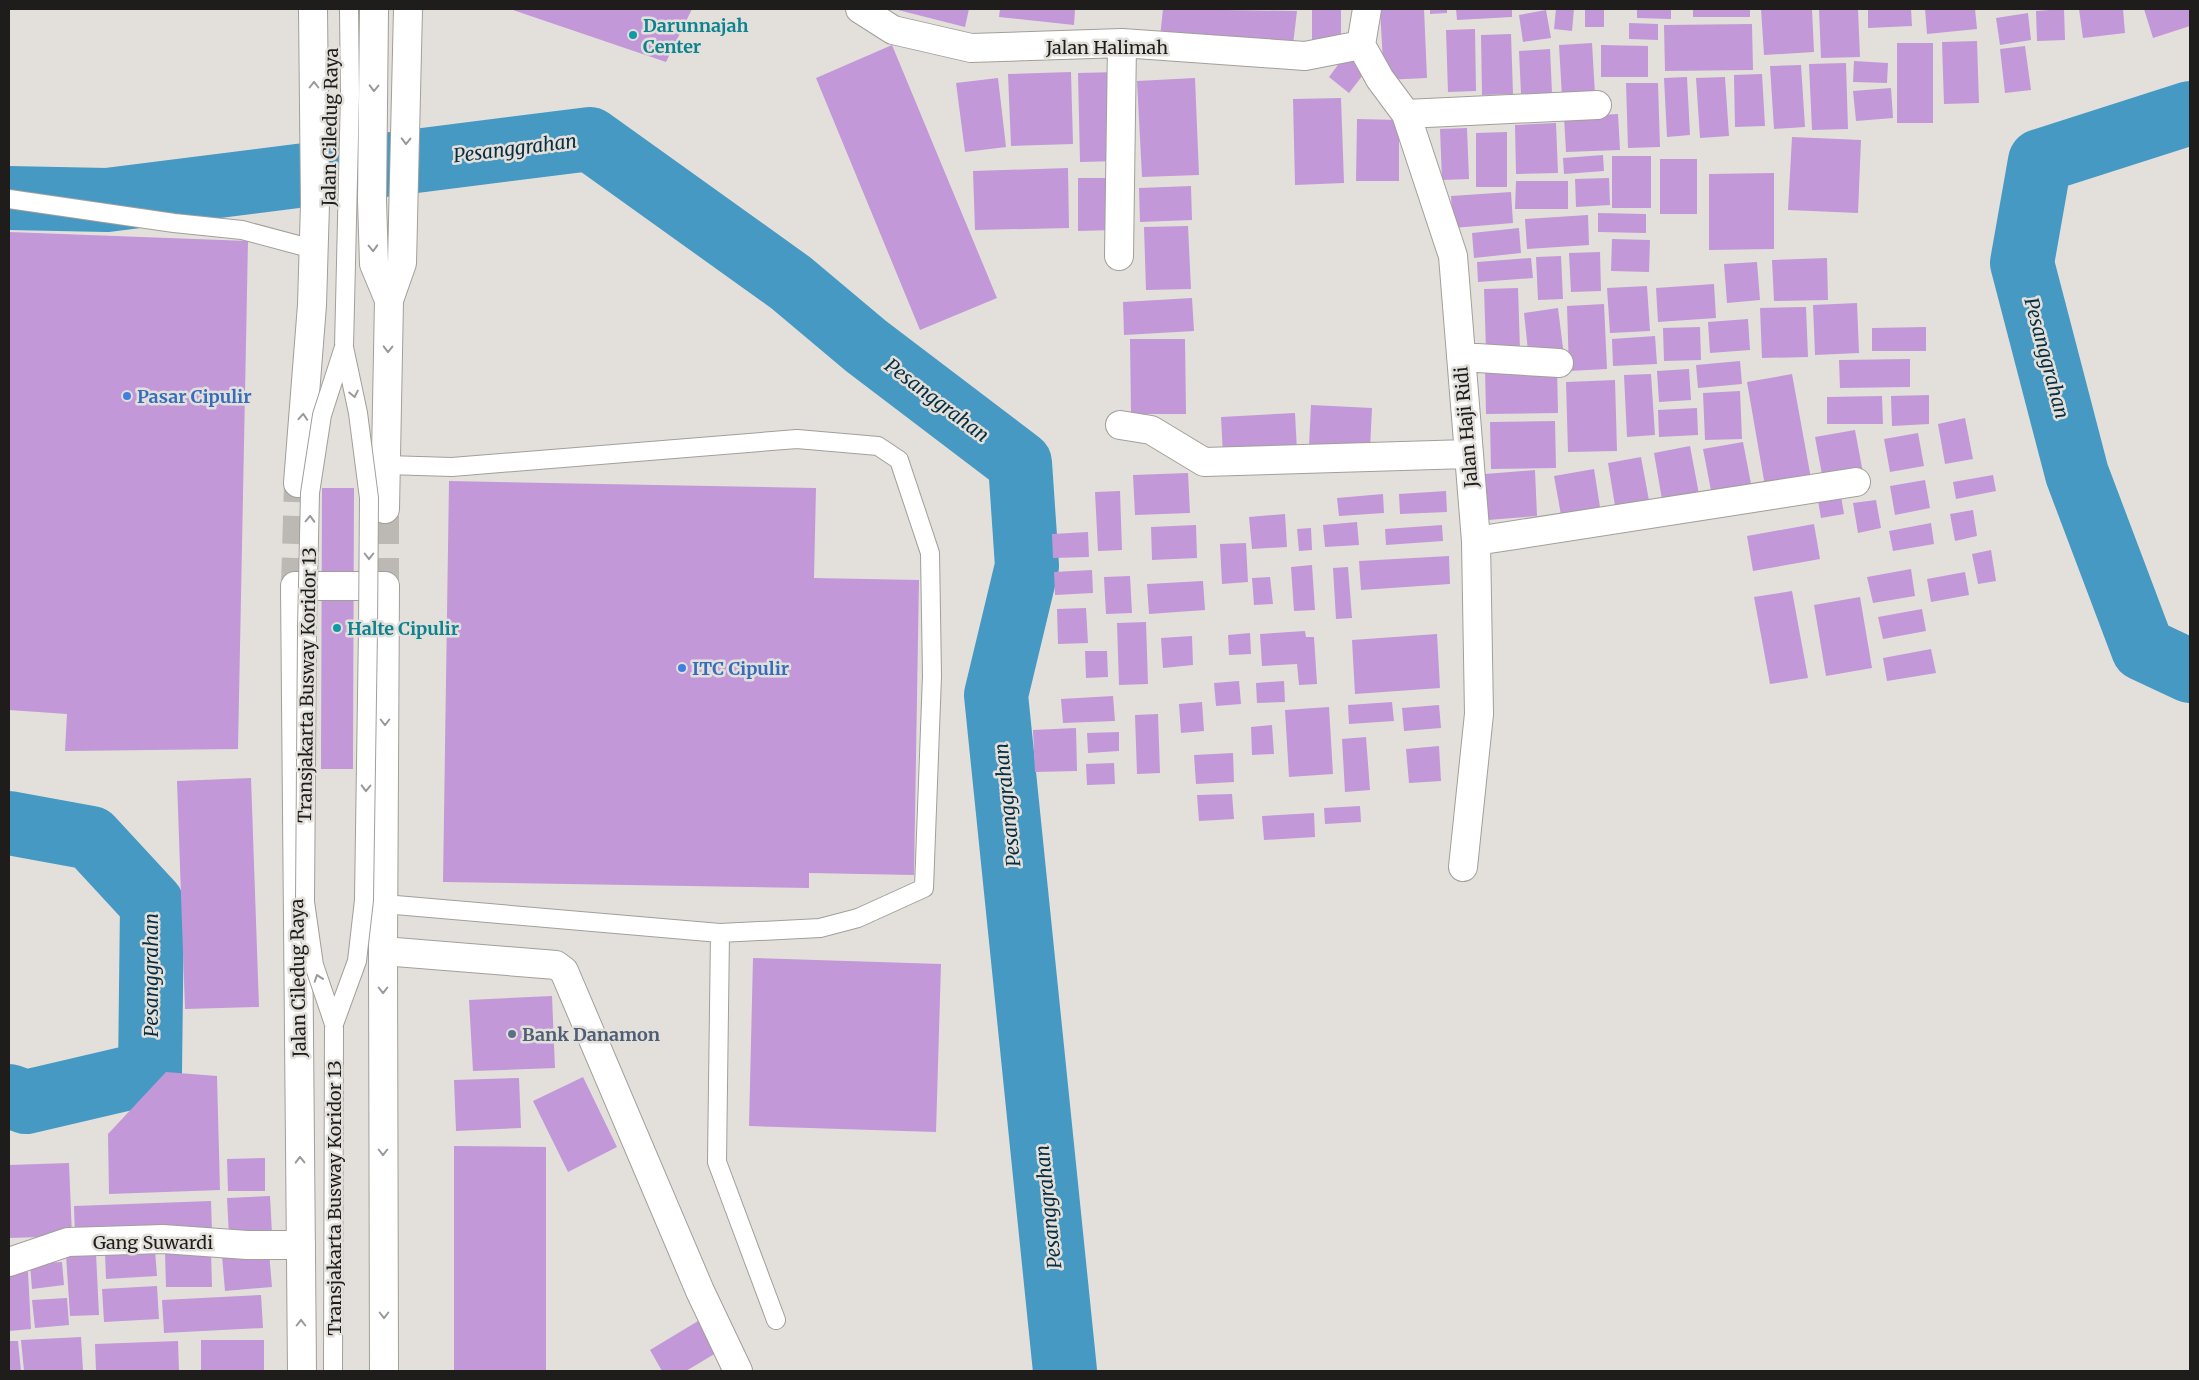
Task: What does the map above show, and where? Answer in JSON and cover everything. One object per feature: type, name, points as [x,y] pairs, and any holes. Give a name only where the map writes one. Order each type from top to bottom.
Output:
[{"type":"street","name":"Jalan Ciledug Raya","points":[[313,9],[323,43]]},
{"type":"street","name":"Jalan Ciledug Raya","points":[[298,483],[312,305],[323,203],[323,43],[325,9]]},
{"type":"street","points":[[374,9],[372,200],[374,264],[390,300]]},
{"type":"street","points":[[386,508],[390,300],[402,263],[405,200],[408,9]]},
{"type":"street","name":"Jalan Halimah","points":[[860,9],[893,30],[971,48],[1122,43],[1306,56],[1361,45]]},
{"type":"street","points":[[1361,45],[1367,9]]},
{"type":"street","points":[[1118,256],[1122,43]]},
{"type":"street","name":"Jalan Haji Ridi","points":[[1361,45],[1380,79],[1406,114],[1453,256],[1476,541],[1479,714],[1463,867]]},
{"type":"street","points":[[1406,114],[1597,105]]},
{"type":"street","name":"Jalan Ciledug Raya","points":[[312,305],[313,249],[323,203]]},
{"type":"street","points":[[1461,357],[1558,363]]},
{"type":"street","points":[[1120,425],[1151,430],[1204,462],[1468,454]]},
{"type":"street","points":[[1476,541],[1856,482]]},
{"type":"street","name":"Jalan Ciledug Raya","points":[[302,1371],[295,586],[385,586],[384,904]]},
{"type":"street","points":[[384,904],[384,1371]]},
{"type":"street","points":[[383,951],[556,965],[564,971],[700,1291],[738,1371]]},
{"type":"street","name":"Gang Suwardi","points":[[9,1262],[68,1242],[163,1239],[301,1245]]},
{"type":"lane","name":"Transjakarta Busway Koridor 13","points":[[334,1024],[357,961],[364,900],[368,668],[369,498],[358,413],[344,347],[350,94],[349,9]]},
{"type":"lane","points":[[9,199],[130,217],[242,230],[313,249]]},
{"type":"lane","name":"Transjakarta Busway Koridor 13","points":[[333,1371],[334,1024],[314,965],[305,902],[307,628],[310,493],[322,415],[344,347]]},
{"type":"lane","points":[[384,904],[720,933],[820,928],[858,918],[924,888],[932,676],[930,553],[899,460],[878,446],[798,439],[452,466],[386,465]]},
{"type":"lane","points":[[720,933],[718,1162],[776,1320]]},
{"type":"building","name":"Darunnajah Center","points":[[510,9],[692,9],[666,62]]},
{"type":"building","points":[[894,9],[969,9],[965,27]]},
{"type":"building","points":[[1000,9],[1075,9],[1074,25],[999,17]]},
{"type":"building","points":[[1163,9],[1297,11],[1292,53],[1160,37]]},
{"type":"building","points":[[1312,9],[1341,9],[1341,40],[1312,41]]},
{"type":"building","points":[[1380,9],[1424,9],[1427,78],[1384,80]]},
{"type":"building","points":[[1430,9],[1447,9],[1447,13],[1430,14]]},
{"type":"building","points":[[1456,9],[1512,9],[1512,17],[1457,20]]},
{"type":"building","points":[[1556,9],[1574,9],[1572,31],[1554,29]]},
{"type":"building","points":[[1585,9],[1604,9],[1604,27],[1585,27]]},
{"type":"building","points":[[1637,9],[1671,9],[1671,19],[1637,18]]},
{"type":"building","points":[[1693,9],[1750,9],[1750,17],[1693,17]]},
{"type":"building","points":[[1761,9],[1812,9],[1814,52],[1764,55]]},
{"type":"building","points":[[1819,9],[1858,9],[1860,57],[1821,58]]},
{"type":"building","points":[[1868,9],[1911,9],[1912,26],[1868,28]]},
{"type":"building","points":[[1925,9],[1975,9],[1977,29],[1927,34]]},
{"type":"building","points":[[2064,9],[2065,40],[2037,41],[2036,11]]},
{"type":"building","points":[[2079,9],[2123,9],[2125,33],[2083,38]]},
{"type":"building","points":[[2144,9],[2190,9],[2190,26],[2153,38]]},
{"type":"building","points":[[1546,10],[1551,38],[1523,42],[1519,15]]},
{"type":"building","points":[[2028,13],[2031,40],[2000,45],[1996,18]]},
{"type":"building","points":[[1629,23],[1658,24],[1658,40],[1629,39]]},
{"type":"building","points":[[1752,24],[1753,70],[1665,71],[1664,25]]},
{"type":"building","points":[[1475,29],[1476,91],[1448,92],[1446,30]]},
{"type":"building","points":[[1511,34],[1513,94],[1482,95],[1481,35]]},
{"type":"building","points":[[1977,41],[1979,103],[1944,104],[1942,42]]},
{"type":"building","points":[[1592,43],[1595,95],[1562,97],[1559,45]]},
{"type":"building","points":[[1897,43],[1933,43],[1933,123],[1897,123]]},
{"type":"building","points":[[892,45],[997,298],[920,330],[816,78]]},
{"type":"building","points":[[1601,45],[1648,46],[1648,77],[1601,77]]},
{"type":"building","points":[[2025,46],[2031,90],[2005,93],[2000,49]]},
{"type":"building","points":[[1550,49],[1552,93],[1521,94],[1519,51]]},
{"type":"building","points":[[1346,54],[1366,71],[1349,93],[1329,77]]},
{"type":"building","points":[[1854,61],[1888,63],[1887,83],[1853,82]]},
{"type":"building","points":[[1846,63],[1848,129],[1812,130],[1809,64]]},
{"type":"building","points":[[1801,65],[1805,127],[1774,129],[1770,66]]},
{"type":"building","points":[[1071,72],[1073,144],[1011,146],[1008,74]]},
{"type":"building","points":[[1117,72],[1119,161],[1080,162],[1078,73]]},
{"type":"building","points":[[1762,74],[1765,126],[1735,127],[1734,75]]},
{"type":"building","points":[[1687,77],[1690,135],[1667,137],[1664,78]]},
{"type":"building","points":[[1725,77],[1729,136],[1700,138],[1696,78]]},
{"type":"building","points":[[998,78],[1006,147],[965,152],[956,83]]},
{"type":"building","points":[[1195,78],[1199,175],[1142,177],[1137,81]]},
{"type":"building","points":[[1626,83],[1658,83],[1660,147],[1628,148]]},
{"type":"building","points":[[1891,88],[1893,118],[1856,121],[1853,91]]},
{"type":"building","points":[[1341,98],[1344,183],[1295,185],[1293,99]]},
{"type":"building","points":[[1618,114],[1620,150],[1566,152],[1564,117]]},
{"type":"building","points":[[1357,119],[1399,120],[1399,181],[1356,181]]},
{"type":"building","points":[[1556,123],[1558,173],[1516,174],[1515,125]]},
{"type":"building","points":[[1467,128],[1469,179],[1442,180],[1440,129]]},
{"type":"building","points":[[1507,132],[1507,187],[1476,187],[1476,133]]},
{"type":"building","points":[[1792,137],[1861,140],[1858,213],[1788,210]]},
{"type":"building","points":[[1603,155],[1604,171],[1564,174],[1563,158]]},
{"type":"building","points":[[1612,156],[1651,156],[1651,208],[1612,208]]},
{"type":"building","points":[[1660,159],[1697,159],[1697,214],[1660,214]]},
{"type":"building","points":[[1068,168],[1069,228],[975,230],[973,171]]},
{"type":"building","points":[[1774,173],[1774,249],[1709,250],[1709,174]]},
{"type":"building","points":[[1078,178],[1116,178],[1116,230],[1078,231]]},
{"type":"building","points":[[1609,178],[1610,205],[1576,207],[1575,179]]},
{"type":"building","points":[[1516,181],[1568,181],[1568,209],[1515,209]]},
{"type":"building","points":[[1191,186],[1192,220],[1140,222],[1139,188]]},
{"type":"building","points":[[1511,192],[1513,223],[1453,228],[1451,196]]},
{"type":"building","points":[[1598,213],[1646,214],[1646,233],[1598,232]]},
{"type":"building","points":[[1588,215],[1589,245],[1527,249],[1525,219]]},
{"type":"building","points":[[1188,226],[1191,289],[1146,290],[1144,227]]},
{"type":"building","points":[[1519,228],[1521,253],[1474,258],[1472,233]]},
{"type":"building","name":"Pasar Cipulir","points":[[9,232],[248,241],[238,749],[65,751],[67,714],[9,710]]},
{"type":"building","points":[[1612,239],[1650,240],[1649,272],[1611,271]]},
{"type":"building","points":[[1600,252],[1601,291],[1571,292],[1569,253]]},
{"type":"building","points":[[1561,256],[1563,299],[1538,300],[1536,257]]},
{"type":"building","points":[[1531,258],[1533,278],[1478,282],[1477,262]]},
{"type":"building","points":[[1827,258],[1828,300],[1774,301],[1772,260]]},
{"type":"building","points":[[1757,262],[1760,300],[1727,303],[1724,264]]},
{"type":"building","points":[[1714,284],[1716,318],[1658,322],[1656,288]]},
{"type":"building","points":[[1647,286],[1650,331],[1610,333],[1607,288]]},
{"type":"building","points":[[1518,288],[1520,349],[1486,350],[1484,289]]},
{"type":"building","points":[[1192,298],[1194,331],[1124,335],[1123,302]]},
{"type":"building","points":[[1857,303],[1859,353],[1815,355],[1813,305]]},
{"type":"building","points":[[1604,304],[1607,369],[1569,371],[1567,306]]},
{"type":"building","points":[[1806,307],[1808,357],[1762,358],[1760,308]]},
{"type":"building","points":[[1558,308],[1564,356],[1529,360],[1524,313]]},
{"type":"building","points":[[1748,319],[1750,350],[1710,353],[1708,322]]},
{"type":"building","points":[[1700,327],[1701,360],[1664,361],[1663,328]]},
{"type":"building","points":[[1926,327],[1926,351],[1872,351],[1872,328]]},
{"type":"building","points":[[1655,336],[1657,364],[1613,366],[1612,339]]},
{"type":"building","points":[[1130,339],[1185,339],[1186,414],[1131,414]]},
{"type":"building","points":[[1910,359],[1910,387],[1840,388],[1839,360]]},
{"type":"building","points":[[1740,361],[1742,384],[1698,388],[1696,365]]},
{"type":"building","points":[[1557,367],[1558,413],[1486,414],[1485,368]]},
{"type":"building","points":[[1689,369],[1691,400],[1659,402],[1657,371]]},
{"type":"building","points":[[1651,374],[1655,435],[1627,437],[1624,375]]},
{"type":"building","points":[[1792,374],[1812,484],[1766,492],[1747,382]]},
{"type":"building","points":[[1615,380],[1617,451],[1568,452],[1566,382]]},
{"type":"building","points":[[1740,391],[1742,439],[1705,440],[1703,393]]},
{"type":"building","points":[[1929,395],[1929,424],[1892,426],[1891,396]]},
{"type":"building","points":[[1882,396],[1883,424],[1827,424],[1827,397]]},
{"type":"building","points":[[1311,405],[1372,408],[1370,449],[1309,447]]},
{"type":"building","points":[[1697,408],[1698,435],[1659,437],[1658,410]]},
{"type":"building","points":[[1295,413],[1297,451],[1223,456],[1221,417]]},
{"type":"building","points":[[1965,418],[1973,459],[1945,464],[1938,424]]},
{"type":"building","points":[[1555,421],[1556,468],[1491,469],[1490,422]]},
{"type":"building","points":[[1855,430],[1863,473],[1823,480],[1815,437]]},
{"type":"building","points":[[1918,433],[1924,466],[1890,472],[1884,439]]},
{"type":"building","points":[[1743,442],[1752,489],[1712,496],[1703,449]]},
{"type":"building","points":[[1690,446],[1701,505],[1664,511],[1654,453]]},
{"type":"building","points":[[1641,457],[1650,506],[1616,512],[1608,463]]},
{"type":"building","points":[[1594,469],[1600,507],[1561,515],[1554,476]]},
{"type":"building","points":[[1535,470],[1537,516],[1488,520],[1485,474]]},
{"type":"building","points":[[1188,473],[1190,513],[1135,515],[1133,475]]},
{"type":"building","points":[[1993,475],[1996,491],[1956,499],[1953,482]]},
{"type":"building","points":[[1925,480],[1930,508],[1895,515],[1890,486]]},
{"type":"building","name":"ITC Cipulir","points":[[449,481],[816,488],[814,578],[919,580],[914,875],[809,873],[809,888],[443,882]]},
{"type":"building","name":"Halte Cipulir","points":[[322,488],[354,488],[353,769],[321,769]]},
{"type":"building","points":[[1840,490],[1844,514],[1821,518],[1817,495]]},
{"type":"building","points":[[1120,491],[1122,550],[1098,551],[1095,492]]},
{"type":"building","points":[[1446,491],[1447,512],[1400,514],[1399,494]]},
{"type":"building","points":[[1383,494],[1384,513],[1339,516],[1337,498]]},
{"type":"building","points":[[1876,500],[1881,528],[1858,533],[1853,503]]},
{"type":"building","points":[[1973,510],[1977,536],[1955,541],[1950,514]]},
{"type":"building","points":[[1285,514],[1287,547],[1252,549],[1249,517]]},
{"type":"building","points":[[1357,522],[1359,545],[1325,547],[1323,525]]},
{"type":"building","points":[[1931,523],[1934,544],[1893,551],[1889,531]]},
{"type":"building","points":[[1814,524],[1820,559],[1753,571],[1747,536]]},
{"type":"building","points":[[1196,525],[1197,558],[1152,560],[1151,527]]},
{"type":"building","points":[[1442,525],[1443,541],[1386,545],[1385,529]]},
{"type":"building","points":[[1311,528],[1312,550],[1299,551],[1297,529]]},
{"type":"building","points":[[1088,532],[1089,557],[1053,558],[1052,534]]},
{"type":"building","points":[[1246,543],[1248,582],[1222,584],[1220,544]]},
{"type":"building","points":[[1991,550],[1996,581],[1978,584],[1972,554]]},
{"type":"building","points":[[1449,556],[1450,584],[1361,590],[1359,561]]},
{"type":"building","points":[[1312,565],[1315,610],[1294,611],[1291,567]]},
{"type":"building","points":[[1348,567],[1352,618],[1336,619],[1333,568]]},
{"type":"building","points":[[1911,569],[1915,596],[1873,603],[1867,577]]},
{"type":"building","points":[[1092,570],[1093,593],[1055,595],[1054,572]]},
{"type":"building","points":[[1965,572],[1969,595],[1931,602],[1927,579]]},
{"type":"building","points":[[1130,576],[1132,613],[1106,614],[1104,577]]},
{"type":"building","points":[[1270,577],[1273,604],[1254,605],[1252,578]]},
{"type":"building","points":[[1203,581],[1205,610],[1149,614],[1147,584]]},
{"type":"building","points":[[1792,591],[1808,678],[1770,684],[1754,597]]},
{"type":"building","points":[[1860,597],[1872,668],[1826,676],[1814,605]]},
{"type":"building","points":[[1086,608],[1088,643],[1058,644],[1057,609]]},
{"type":"building","points":[[1922,609],[1926,631],[1883,639],[1878,617]]},
{"type":"building","points":[[1146,622],[1148,684],[1119,685],[1117,623]]},
{"type":"building","points":[[1305,631],[1306,637],[1314,637],[1317,684],[1299,685],[1297,664],[1262,666],[1260,634]]},
{"type":"building","points":[[1250,633],[1251,654],[1229,655],[1228,635]]},
{"type":"building","points":[[1437,634],[1440,688],[1355,694],[1352,640]]},
{"type":"building","points":[[1192,636],[1193,665],[1163,668],[1161,638]]},
{"type":"building","points":[[1931,649],[1936,673],[1887,681],[1883,658]]},
{"type":"building","points":[[1085,651],[1107,651],[1108,677],[1086,678]]},
{"type":"building","points":[[1239,681],[1241,704],[1216,706],[1214,683]]},
{"type":"building","points":[[1284,681],[1285,702],[1257,703],[1256,683]]},
{"type":"building","points":[[1113,696],[1115,721],[1063,723],[1061,699]]},
{"type":"building","points":[[1202,702],[1204,731],[1181,733],[1179,704]]},
{"type":"building","points":[[1392,702],[1394,721],[1349,724],[1348,705]]},
{"type":"building","points":[[1439,705],[1441,728],[1404,731],[1402,708]]},
{"type":"building","points":[[1329,707],[1333,774],[1289,777],[1285,710]]},
{"type":"building","points":[[1158,714],[1160,773],[1137,774],[1135,715]]},
{"type":"building","points":[[1272,725],[1274,754],[1252,755],[1251,727]]},
{"type":"building","points":[[1076,728],[1077,771],[1035,772],[1033,730]]},
{"type":"building","points":[[1119,732],[1119,751],[1088,753],[1087,733]]},
{"type":"building","points":[[1366,737],[1370,790],[1345,792],[1342,739]]},
{"type":"building","points":[[1439,746],[1441,781],[1409,783],[1406,749]]},
{"type":"building","points":[[1233,753],[1234,782],[1196,784],[1194,755]]},
{"type":"building","points":[[1114,763],[1115,784],[1087,785],[1086,764]]},
{"type":"building","points":[[251,778],[259,1007],[185,1009],[177,781]]},
{"type":"building","points":[[1232,794],[1234,819],[1199,821],[1197,795]]},
{"type":"building","points":[[1360,806],[1361,822],[1325,824],[1324,808]]},
{"type":"building","points":[[1314,813],[1315,837],[1264,840],[1262,816]]},
{"type":"building","points":[[753,958],[941,964],[936,1132],[749,1126]]},
{"type":"building","name":"Bank Danamon","points":[[552,996],[555,1068],[473,1071],[469,1000]]},
{"type":"building","points":[[166,1072],[217,1076],[220,1190],[109,1194],[108,1134]]},
{"type":"building","points":[[583,1077],[617,1147],[568,1172],[533,1101]]},
{"type":"building","points":[[519,1078],[521,1128],[456,1131],[454,1080]]},
{"type":"building","points":[[454,1146],[546,1147],[546,1371],[454,1371]]},
{"type":"building","points":[[265,1158],[265,1191],[228,1191],[227,1159]]},
{"type":"building","points":[[69,1163],[72,1236],[9,1238],[9,1165]]},
{"type":"building","points":[[270,1196],[272,1234],[229,1236],[227,1198]]},
{"type":"building","points":[[211,1201],[212,1232],[75,1236],[74,1206]]},
{"type":"building","points":[[155,1250],[157,1276],[106,1279],[105,1252]]},
{"type":"building","points":[[165,1252],[211,1252],[212,1287],[166,1287]]},
{"type":"building","points":[[269,1252],[272,1287],[225,1291],[222,1256]]},
{"type":"building","points":[[96,1253],[99,1315],[70,1316],[66,1255]]},
{"type":"building","points":[[62,1262],[64,1285],[32,1289],[30,1264]]},
{"type":"building","points":[[28,1272],[31,1329],[9,1331],[9,1273]]},
{"type":"building","points":[[157,1286],[159,1319],[104,1322],[102,1289]]},
{"type":"building","points":[[261,1295],[263,1328],[164,1333],[162,1300]]},
{"type":"building","points":[[67,1298],[69,1325],[35,1328],[32,1300]]},
{"type":"building","points":[[703,1318],[721,1350],[686,1371],[662,1371],[650,1350]]},
{"type":"building","points":[[81,1337],[83,1370],[24,1371],[21,1340]]},
{"type":"building","points":[[201,1340],[264,1340],[264,1371],[201,1371]]},
{"type":"building","points":[[9,1341],[18,1341],[21,1371],[9,1371]]},
{"type":"building","points":[[178,1341],[179,1371],[96,1371],[95,1344]]},
{"type":"waterway","name":"Pesanggrahan","points":[[2190,113],[2040,161],[2022,263],[2077,474],[2143,649],[2190,671]]},
{"type":"waterway","name":"Pesanggrahan","points":[[9,198],[107,200],[590,139],[791,283],[866,346],[1020,463],[1027,566],[996,695],[1065,1371]]},
{"type":"waterway","name":"Pesanggrahan","points":[[9,823],[91,838],[152,904],[150,1073],[26,1102],[9,1096]]},
{"type":"tunnel","points":[[295,586],[298,483]]},
{"type":"tunnel","points":[[385,509],[385,586]]},
{"type":"place","name":"Darunnajah Center","points":[[633,35]]},
{"type":"place","name":"Pasar Cipulir","points":[[127,396]]},
{"type":"place","name":"Halte Cipulir","points":[[337,628]]},
{"type":"place","name":"ITC Cipulir","points":[[682,668]]},
{"type":"place","name":"Bank Danamon","points":[[512,1034]]}]
